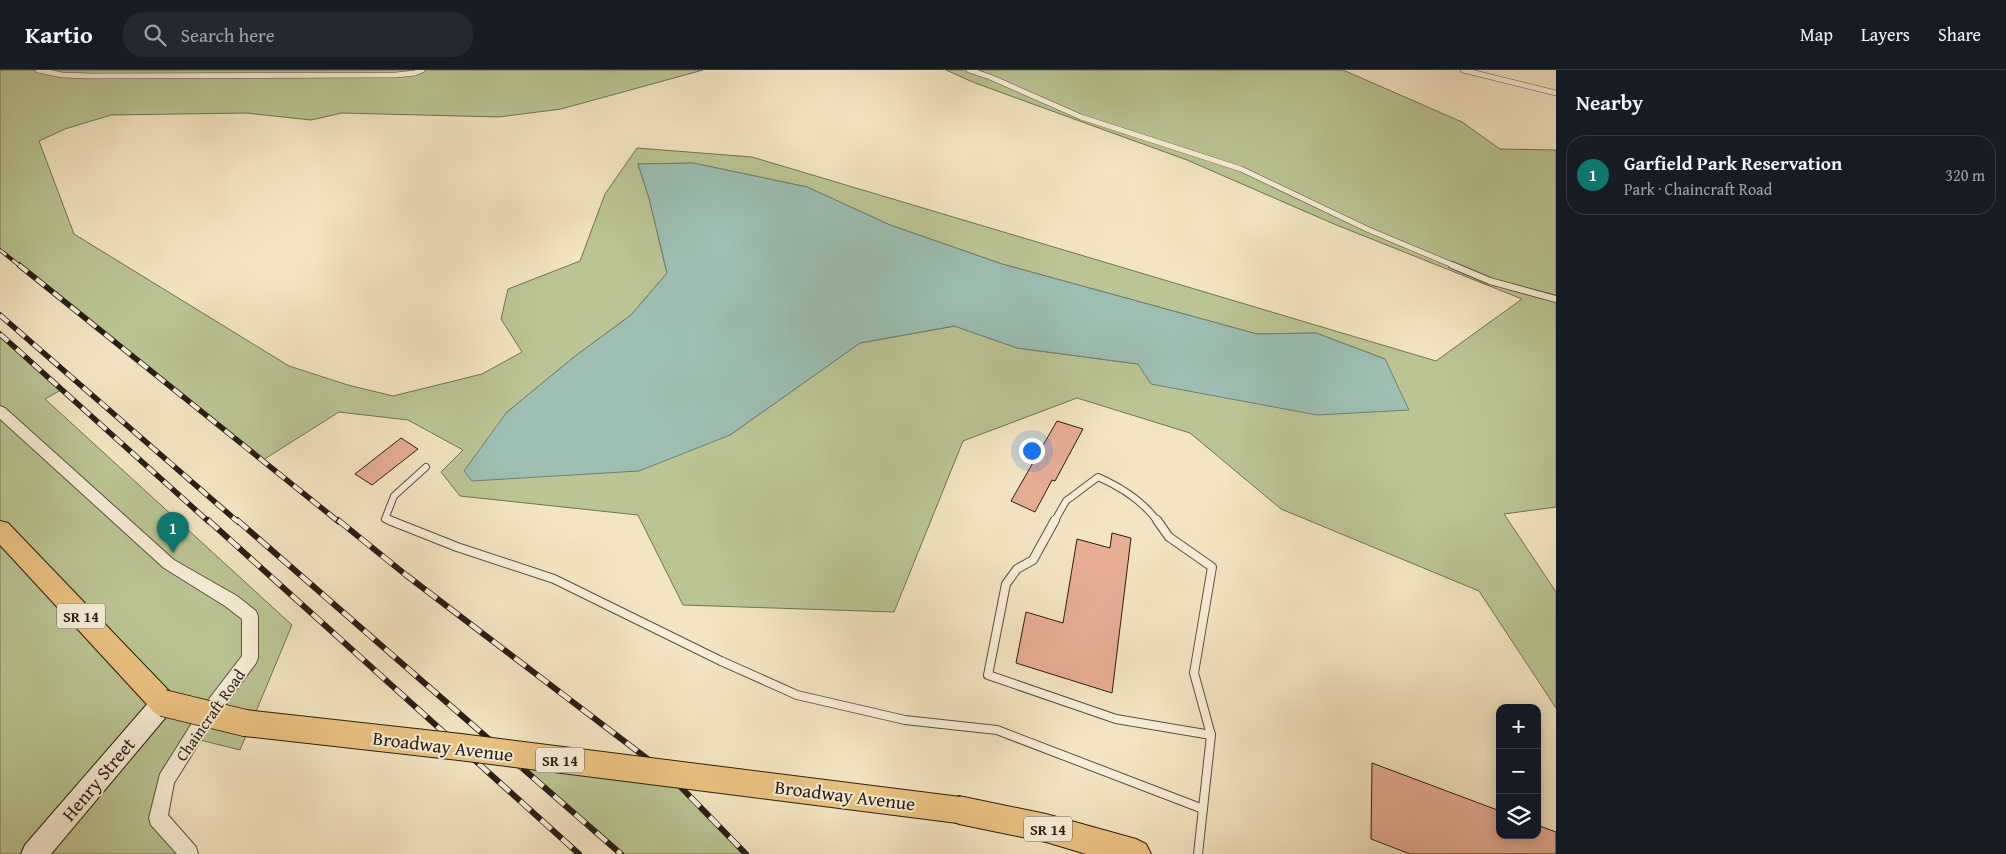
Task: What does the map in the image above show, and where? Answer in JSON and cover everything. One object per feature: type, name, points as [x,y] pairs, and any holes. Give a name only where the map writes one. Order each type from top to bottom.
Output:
[{"type":"main road","name":"SR 14","points":[[0,530],[162,703]]},
{"type":"main road","name":"Broadway Avenue","points":[[162,703],[245,723],[460,747],[959,810],[1046,828],[1136,854]]},
{"type":"street","name":"Chaincraft Road","points":[[0,412],[169,564],[223,596],[250,616],[250,658],[205,718],[166,780],[158,818],[189,854]]},
{"type":"street","name":"Henry Street","points":[[34,854],[162,703]]},
{"type":"lane","points":[[38,70],[62,75],[91,76],[396,75],[415,73],[422,70]]},
{"type":"lane","points":[[969,70],[990,76],[1081,117],[1241,169],[1369,230],[1490,281],[1556,299]]},
{"type":"lane","points":[[1463,70],[1556,93]]},
{"type":"lane","points":[[426,467],[394,496],[385,520],[456,547],[554,578],[721,661],[797,696],[905,720],[997,730],[1203,809]]},
{"type":"lane","points":[[1198,854],[1211,735],[1194,673],[1212,567],[1170,537],[1151,512],[1117,485],[1098,477],[1066,501],[1033,560],[1017,569],[1006,584],[988,675],[1116,719],[1211,735]]},
{"type":"green space","points":[[0,70],[703,70],[561,109],[499,117],[342,113],[311,120],[246,113],[111,115],[65,129],[39,141],[74,234],[289,366],[348,385],[393,396],[482,374],[522,352],[501,319],[508,289],[580,261],[605,194],[637,148],[752,157],[1436,361],[1522,299],[1334,224],[1187,160],[975,83],[946,70],[1343,70],[1462,122],[1500,149],[1556,150],[1556,507],[1504,514],[1556,592],[1556,708],[1479,591],[1281,509],[1190,433],[1077,398],[963,441],[894,612],[683,605],[638,515],[460,496],[441,472],[463,450],[408,420],[339,412],[263,460],[0,250]],"holes":[[[693,163],[807,187],[890,225],[1002,264],[1257,334],[1316,333],[1385,359],[1138,364],[1017,348],[955,326],[860,343],[730,435],[506,413],[574,357],[631,315],[667,273],[649,198],[638,164]]]},
{"type":"green space","points":[[0,334],[61,390],[45,399],[292,625],[240,750],[192,738],[158,818],[189,854],[0,854]]},
{"type":"green space","points":[[503,751],[670,776],[746,854],[621,854]]},
{"type":"shaded area","points":[[693,163],[807,187],[890,225],[1002,264],[1257,334],[1316,333],[1385,359],[1409,410],[1317,415],[1151,384],[1138,364],[1017,348],[954,326],[860,343],[730,435],[639,471],[472,481],[464,471],[506,413],[574,357],[631,315],[667,273],[649,198],[638,164]]},
{"type":"building","points":[[1057,421],[1083,429],[1055,481],[1052,480],[1035,512],[1011,501]]},
{"type":"building","points":[[401,438],[418,449],[372,485],[355,474]]},
{"type":"building","points":[[1112,533],[1131,538],[1112,693],[1016,663],[1026,612],[1063,623],[1077,539],[1110,548]]},
{"type":"building","points":[[1372,763],[1496,810],[1496,839],[1541,839],[1541,826],[1556,832],[1556,854],[1410,854],[1371,839]]},
{"type":"railway","points":[[0,250],[20,266]]},
{"type":"railway","points":[[19,265],[339,522]]},
{"type":"railway","points":[[0,315],[238,522]]},
{"type":"railway","points":[[0,334],[209,522]]},
{"type":"railway","points":[[208,520],[579,854]]},
{"type":"railway","points":[[237,520],[621,854]]},
{"type":"railway","points":[[338,520],[406,575],[670,776],[746,854]]},
{"type":"place","name":"Garfield Park Reservation","points":[[173,553]]}]
